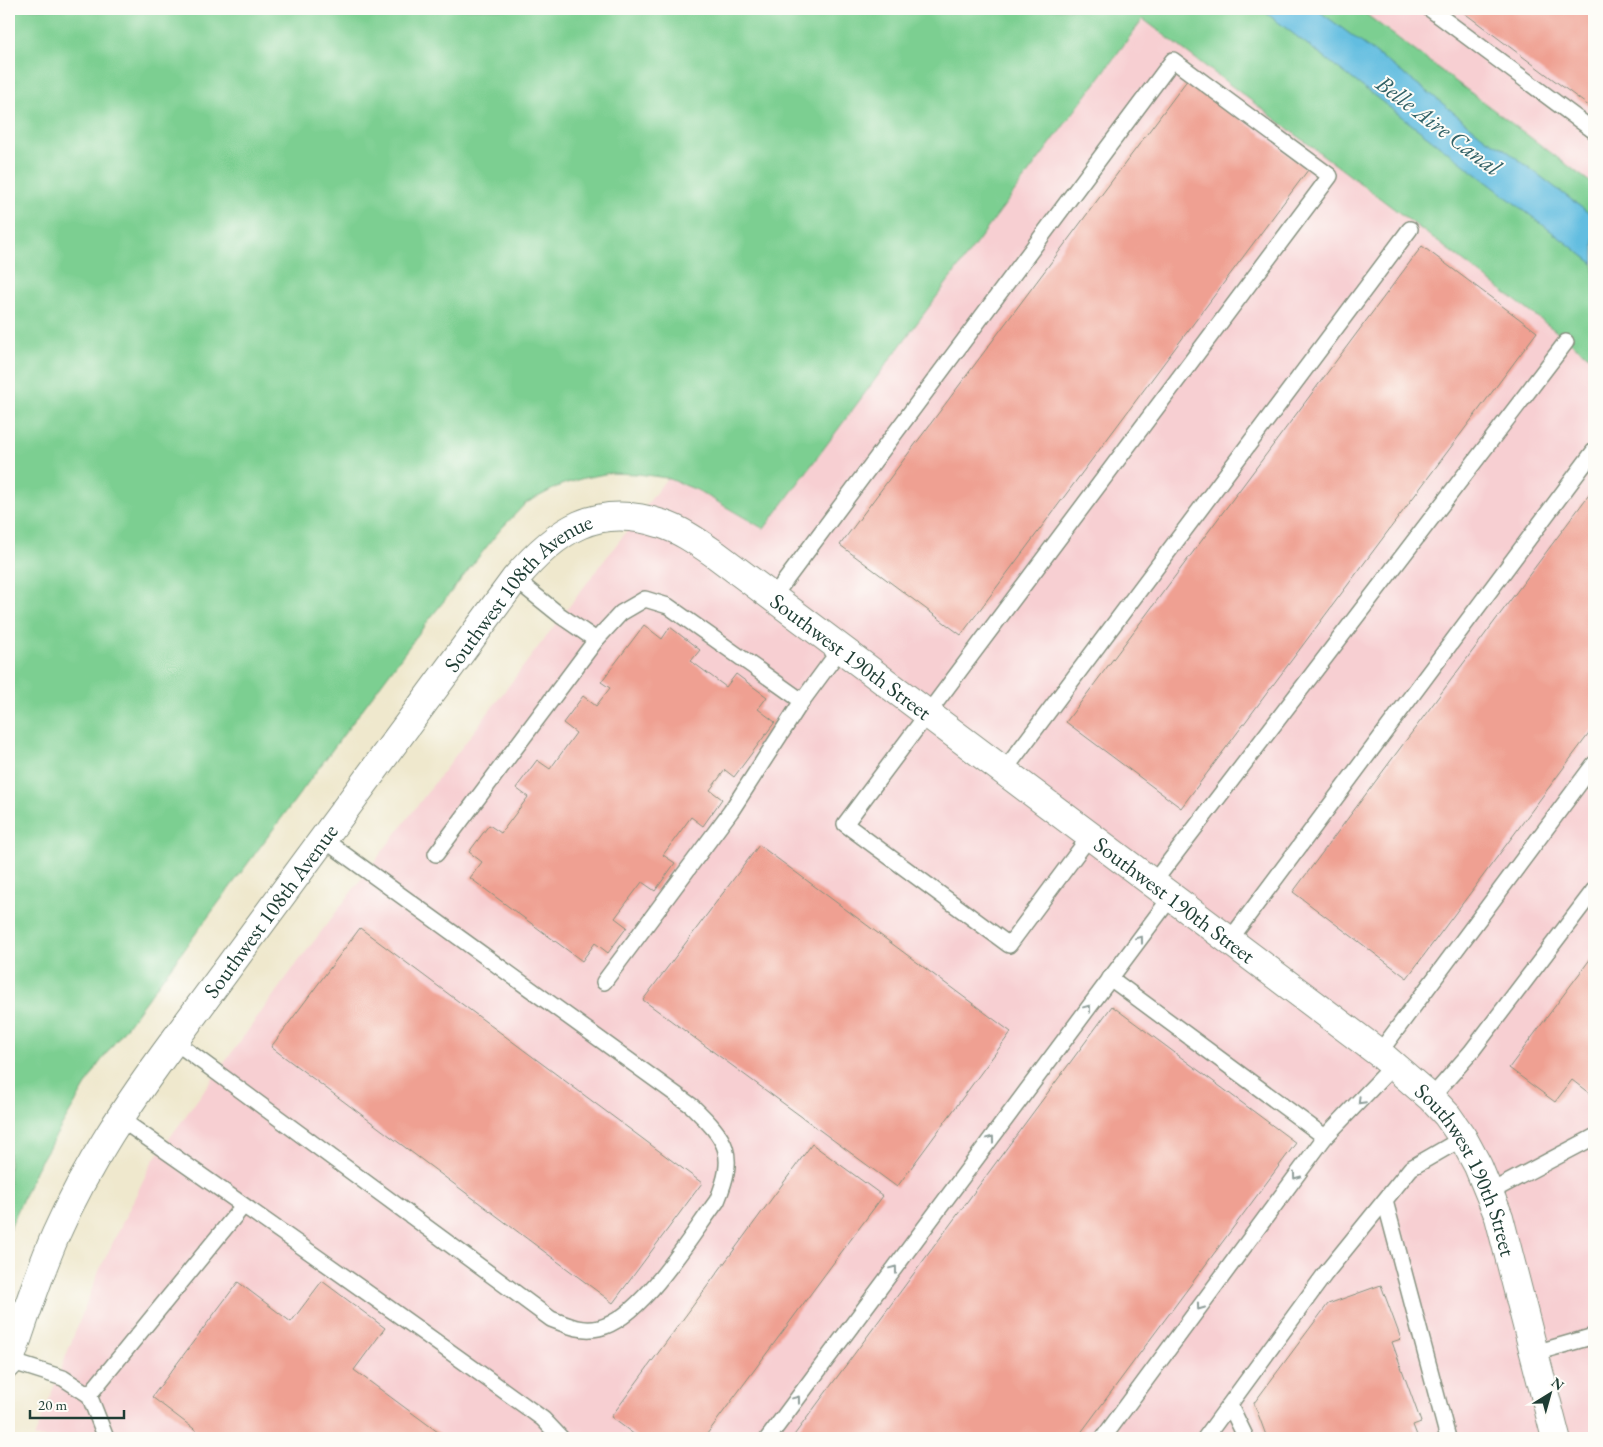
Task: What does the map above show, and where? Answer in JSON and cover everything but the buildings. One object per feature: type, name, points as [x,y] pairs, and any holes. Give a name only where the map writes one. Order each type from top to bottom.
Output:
[{"type":"street","name":"Southwest 190th Street","points":[[608,518],[635,518],[662,524],[689,537],[715,554],[1386,1059],[1431,1098],[1463,1138],[1490,1192],[1499,1217],[1536,1353],[1556,1438]]},
{"type":"street","name":"Southwest 108th Avenue","points":[[9,1362],[56,1234],[93,1162],[119,1118],[323,838],[516,579],[535,556],[556,537],[588,521],[608,518]]},
{"type":"lane","points":[[1430,9],[1594,131]]},
{"type":"lane","points":[[773,597],[1173,60],[1330,176],[845,824],[1009,945],[1090,836]]},
{"type":"lane","points":[[1004,771],[1410,229]]},
{"type":"lane","points":[[768,1438],[1110,978],[1162,890],[1566,342]]},
{"type":"lane","points":[[1229,941],[1594,451]]},
{"type":"lane","points":[[516,579],[561,616],[596,640]]},
{"type":"lane","points":[[436,854],[596,640],[621,613],[645,598],[668,606],[802,701]]},
{"type":"lane","points":[[604,982],[732,811],[802,701],[841,648]]},
{"type":"lane","points":[[1103,1438],[1325,1137],[1386,1059],[1594,764]]},
{"type":"lane","points":[[174,1041],[551,1319],[576,1329],[599,1328],[622,1317],[642,1301],[660,1278],[716,1201],[725,1182],[728,1163],[725,1145],[711,1124],[692,1106],[323,838]]},
{"type":"lane","points":[[1431,1098],[1471,1052],[1594,890]]},
{"type":"lane","points":[[1110,978],[1325,1137]]},
{"type":"lane","points":[[119,1118],[243,1206],[336,1268],[535,1414],[555,1430],[560,1438]]},
{"type":"lane","points":[[1490,1192],[1594,1137]]},
{"type":"lane","points":[[1205,1438],[1325,1274],[1411,1168],[1463,1138]]},
{"type":"lane","points":[[1384,1201],[1448,1438]]},
{"type":"lane","points":[[89,1395],[243,1206]]},
{"type":"lane","points":[[1536,1353],[1594,1336]]},
{"type":"lane","points":[[9,1362],[63,1378],[89,1395],[106,1438]]},
{"type":"lane","points":[[1230,1405],[1246,1438]]},
{"type":"shaded area","points":[[1359,9],[1594,9],[1594,185]]},
{"type":"shaded area","points":[[1143,19],[1594,360],[1594,1438],[34,1438],[99,1271],[152,1162],[292,970],[667,478],[697,490],[764,529]]},
{"type":"green space","points":[[9,9],[1261,9],[1594,264],[1594,360],[1143,19],[764,529],[697,490],[667,478],[610,473],[561,485],[526,503],[500,530],[428,621],[98,1065],[36,1169],[9,1230]]},
{"type":"green space","points":[[1316,9],[1359,9],[1594,185],[1594,217],[1503,148],[1486,139],[1432,95]]},
{"type":"water","name":"Belle Aire Canal","points":[[1261,9],[1316,9],[1432,95],[1486,139],[1503,148],[1594,217],[1594,264]]}]
